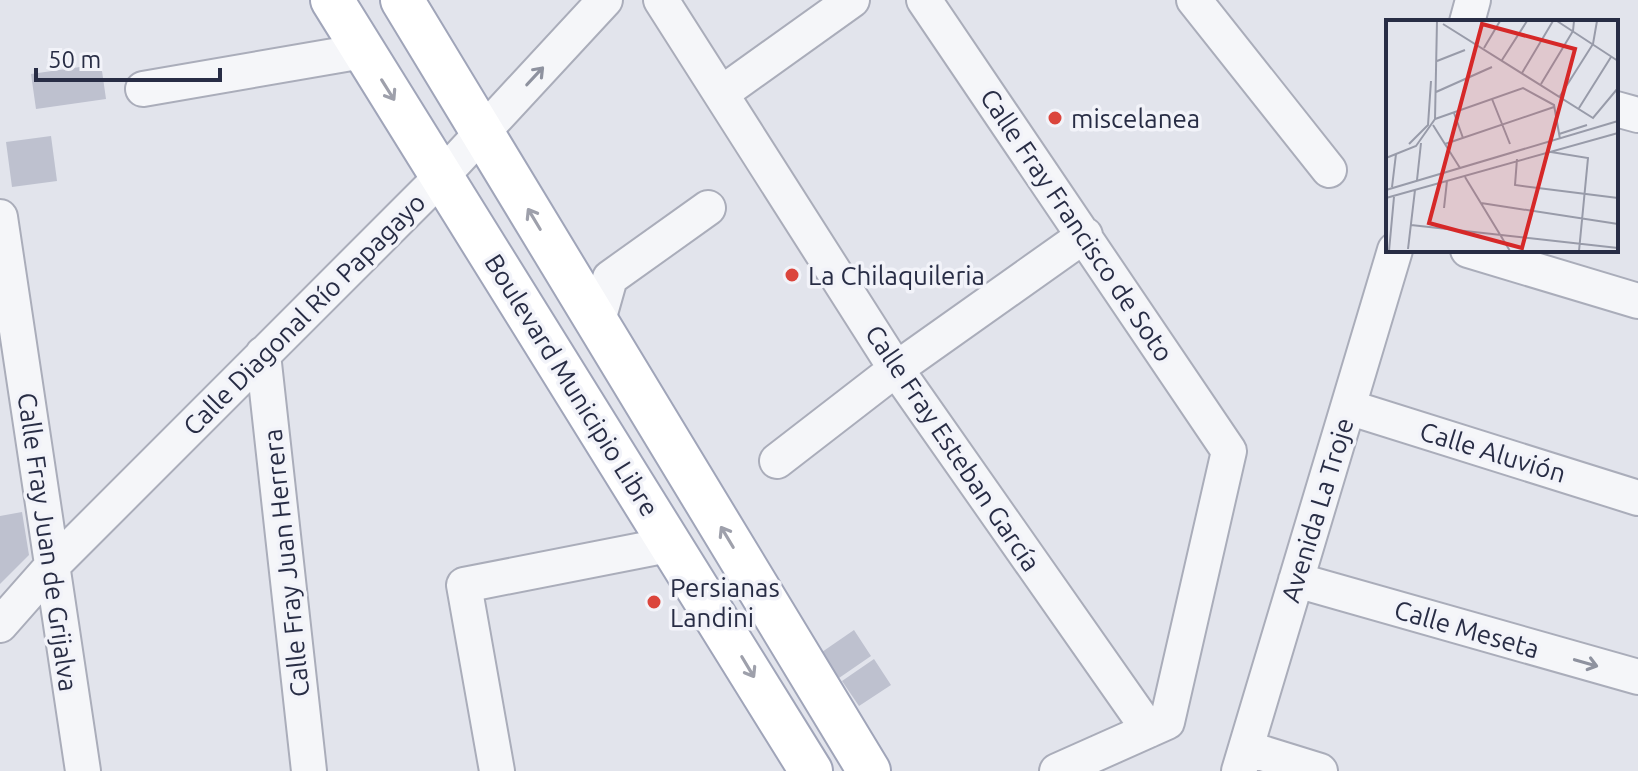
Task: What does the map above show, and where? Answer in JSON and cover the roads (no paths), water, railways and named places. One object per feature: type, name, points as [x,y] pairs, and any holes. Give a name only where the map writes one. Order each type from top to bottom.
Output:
[{"type":"main road","name":"Boulevard Municipio Libre","points":[[332,0],[673,544],[806,767]]},
{"type":"main road","name":"Boulevard Municipio Libre","points":[[402,0],[869,771]]},
{"type":"street","name":"Calle Diagonal Río Papagayo","points":[[0,625],[52,566],[441,177],[605,0]]},
{"type":"street","name":"Calle Fray Esteban García","points":[[661,0],[896,369],[1149,730]]},
{"type":"street","points":[[722,93],[852,0]]},
{"type":"street","name":"Calle Fray Francisco de Soto","points":[[924,0],[1229,451],[1167,722],[1149,730]]},
{"type":"street","points":[[1194,0],[1329,170]]},
{"type":"street","points":[[1468,20],[1473,0]]},
{"type":"street","points":[[143,89],[363,51]]},
{"type":"street","points":[[1618,110],[1638,115]]},
{"type":"street","points":[[597,324],[610,278],[708,208]]},
{"type":"street","name":"Calle Fray Juan de Grijalva","points":[[0,217],[83,771]]},
{"type":"street","points":[[777,461],[896,369],[1085,235]]},
{"type":"street","name":"Avenida La Troje","points":[[1242,760],[1394,252]]},
{"type":"street","points":[[1475,252],[1638,301]]},
{"type":"street","points":[[565,271],[610,278]]},
{"type":"street","name":"Calle Fray Juan Herrera","points":[[263,354],[309,771]]},
{"type":"street","name":"Calle Aluvión","points":[[1348,407],[1638,498]]},
{"type":"street","points":[[497,771],[464,585],[673,544]]},
{"type":"street","name":"Calle Meseta","points":[[1296,580],[1638,677]]},
{"type":"street","points":[[1057,771],[1149,730]]},
{"type":"street","points":[[1242,760],[1320,771]]},
{"type":"place","name":"miscelanea","points":[[1055,118]]},
{"type":"place","name":"La Chilaquileria","points":[[792,275]]},
{"type":"place","name":"Persianas Landini","points":[[654,602]]}]
